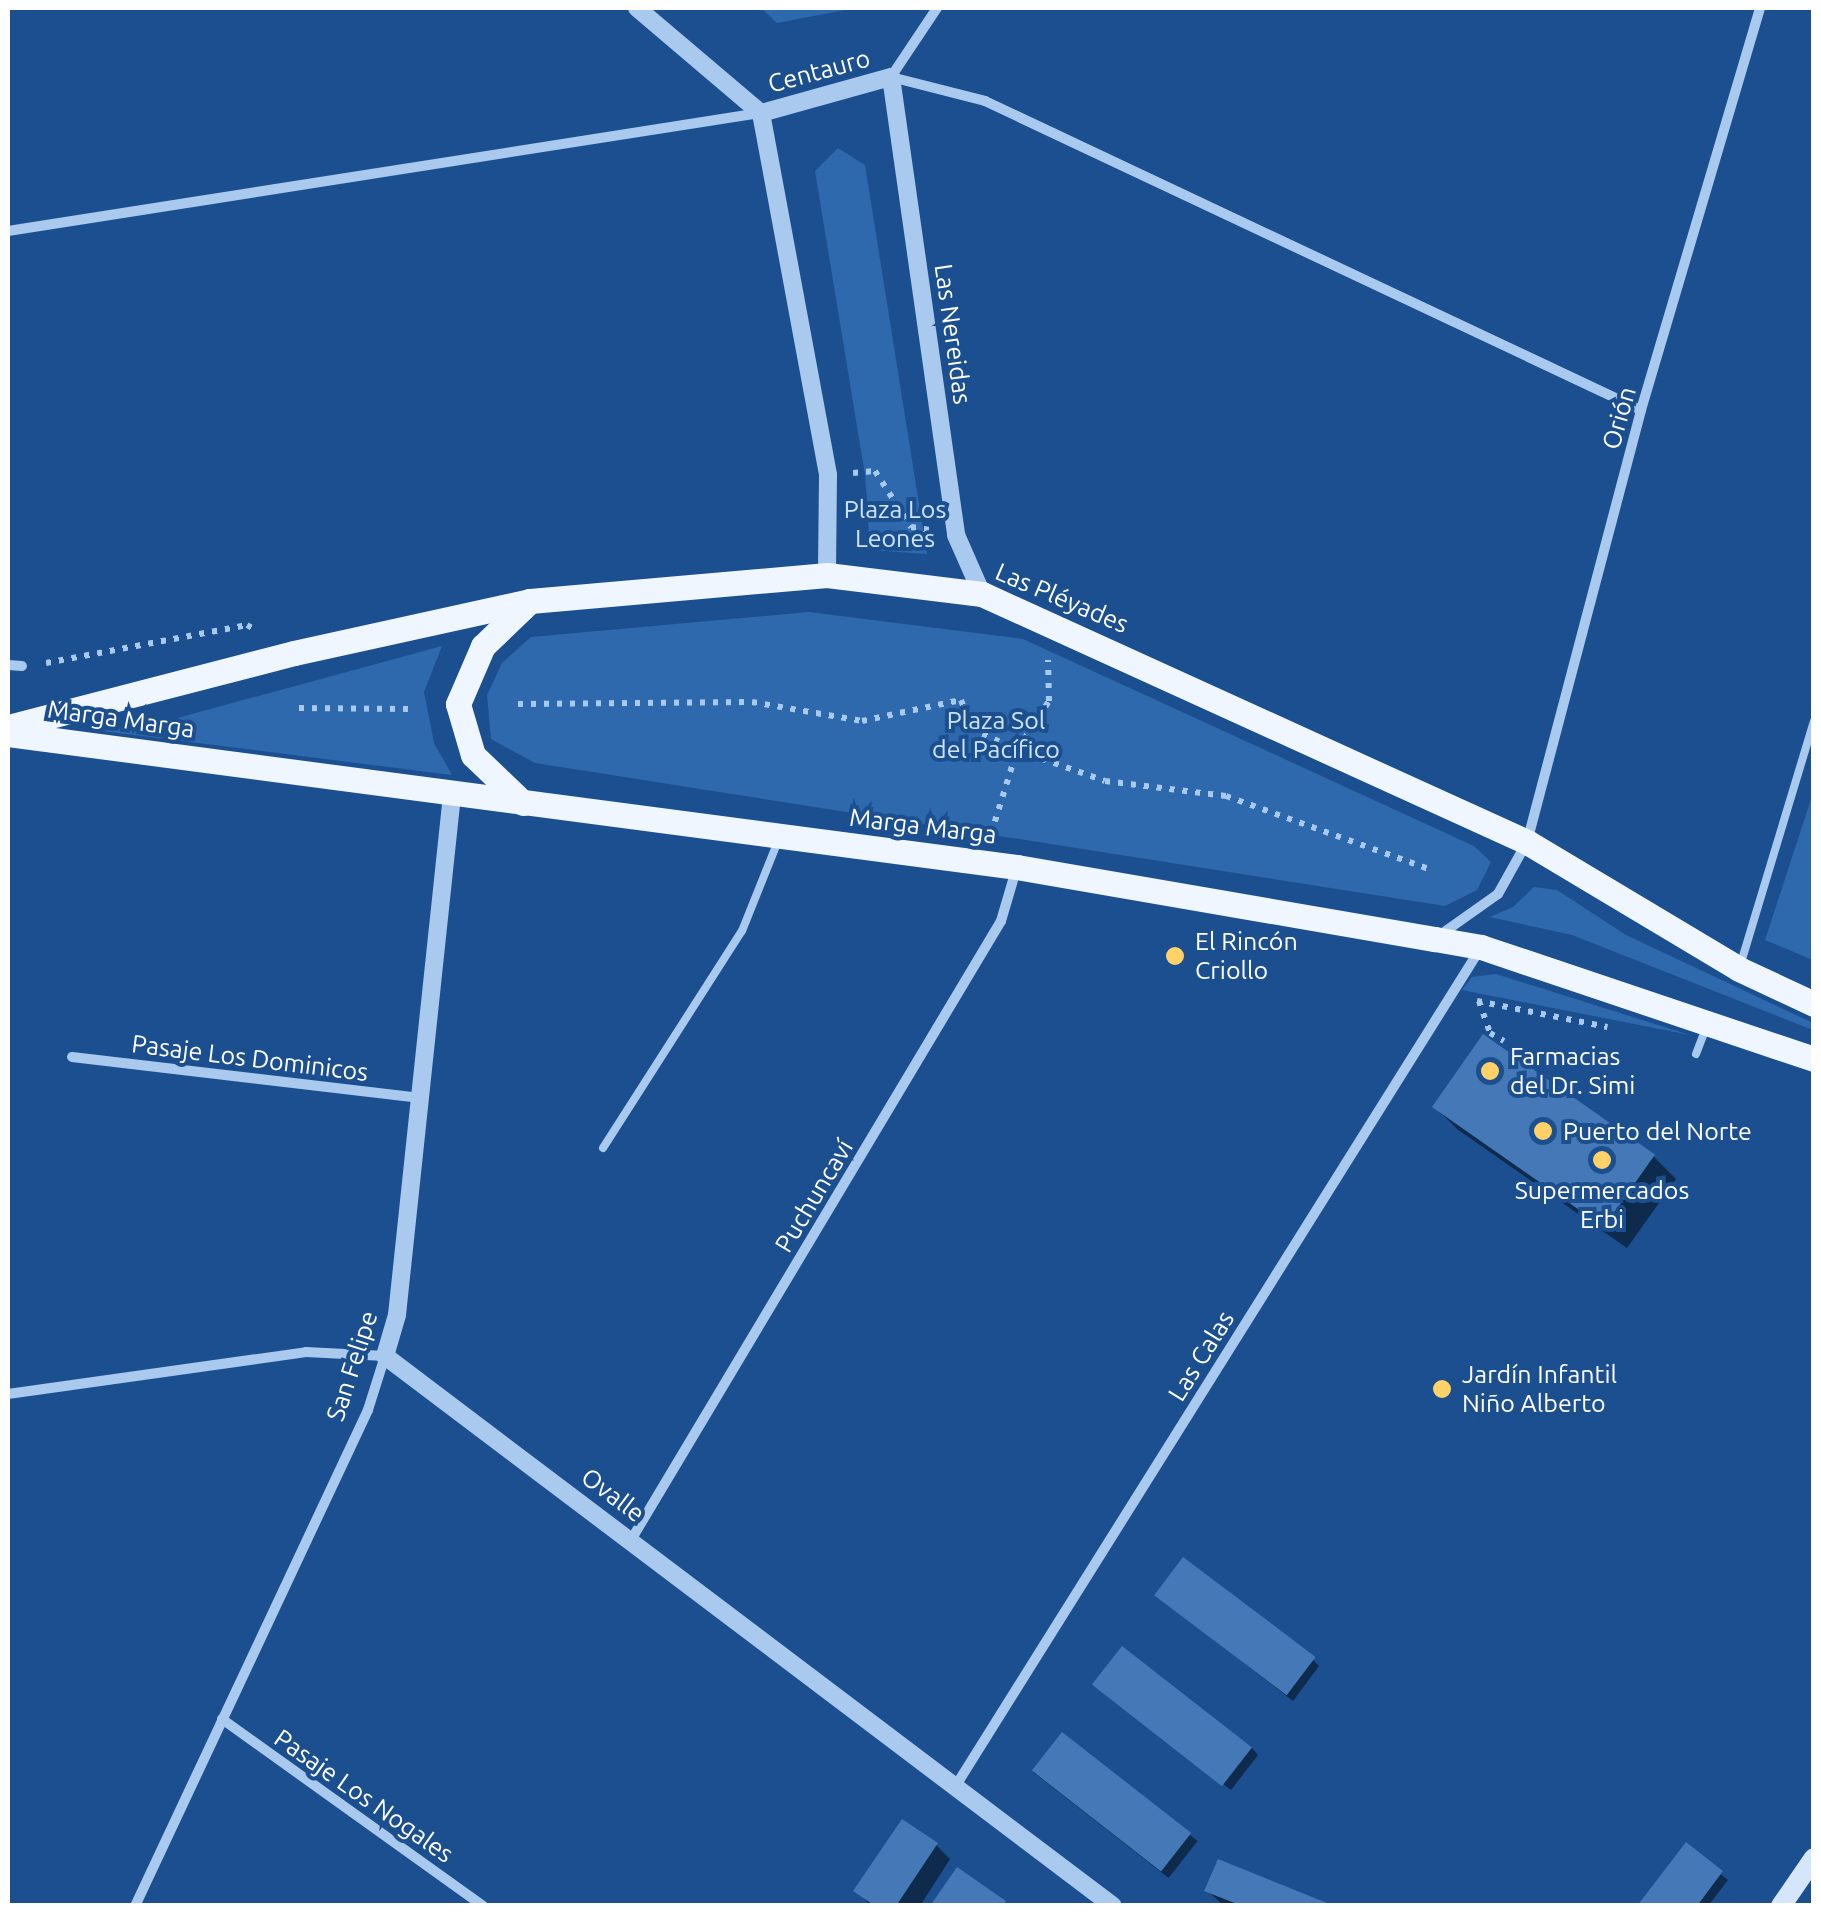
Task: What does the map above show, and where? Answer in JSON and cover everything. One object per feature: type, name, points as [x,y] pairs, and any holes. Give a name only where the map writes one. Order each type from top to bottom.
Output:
[{"type":"main road","name":"Las Pléyades","points":[[294,652],[530,602],[827,575],[982,594],[1527,842],[1739,969]]},
{"type":"main road","points":[[522,803],[473,755],[458,704],[483,646],[530,602]]},
{"type":"main road","name":"Marga Marga","points":[[8,730],[294,652]]},
{"type":"main road","name":"Marga Marga","points":[[8,730],[452,795],[1017,867],[1436,938],[1481,948],[1709,1020],[1814,1059]]},
{"type":"main road","points":[[1739,969],[1814,1004]]},
{"type":"main road","points":[[1781,1906],[1814,1858]]},
{"type":"street","points":[[636,8],[761,112],[828,475],[827,575]]},
{"type":"street","points":[[891,77],[937,8]]},
{"type":"street","name":"Orión","points":[[1436,938],[1498,894],[1527,842],[1641,410],[1760,8]]},
{"type":"street","name":"Centauro","points":[[8,230],[761,112],[891,77],[985,101],[1641,410]]},
{"type":"street","name":"Las Nereidas","points":[[891,77],[956,534],[982,594]]},
{"type":"street","points":[[8,666],[22,666]]},
{"type":"street","name":"San Felipe","points":[[135,1906],[368,1410],[397,1315],[452,795]]},
{"type":"street","name":"Puchuncaví","points":[[631,1540],[1001,921],[1017,867]]},
{"type":"street","name":"Las Calas","points":[[955,1786],[1481,948]]},
{"type":"street","name":"Pasaje Los Dominicos","points":[[72,1057],[422,1098]]},
{"type":"street","points":[[8,1394],[306,1352],[385,1356]]},
{"type":"street","name":"Ovalle","points":[[385,1356],[1113,1906]]},
{"type":"street","name":"Pasaje Los Nogales","points":[[222,1719],[484,1906]]},
{"type":"lane","points":[[1739,969],[1814,721]]},
{"type":"lane","points":[[603,1148],[742,931],[780,837]]},
{"type":"lane","points":[[1696,1054],[1709,1020]]},
{"type":"path","points":[[828,475],[875,471],[911,527],[956,534]]},
{"type":"path","points":[[982,864],[1016,750],[1048,701],[1047,621]]},
{"type":"path","points":[[22,666],[128,650]]},
{"type":"path","points":[[518,704],[752,702],[862,721],[961,700],[971,728],[1016,750],[1105,781],[1226,796],[1429,869]]},
{"type":"path","points":[[299,708],[408,710]]},
{"type":"path","points":[[1478,1001],[1490,1034],[1504,1041]]},
{"type":"green space","points":[[761,8],[856,8],[777,23]]},
{"type":"green space","name":"Plaza Los Leones","points":[[838,148],[865,165],[927,554],[870,550],[865,475],[815,171]]},
{"type":"green space","name":"Plaza Sol del Pacífico","points":[[809,612],[1023,639],[1474,846],[1491,862],[1477,890],[1445,906],[535,763],[491,739],[487,695],[502,663],[531,637]]},
{"type":"green space","points":[[442,646],[424,692],[434,743],[452,775],[102,731],[159,723]]},
{"type":"green space","points":[[1813,793],[1814,960],[1765,940]]},
{"type":"green space","points":[[1534,887],[1557,890],[1626,935],[1813,1023],[1813,1030],[1572,935],[1490,917],[1513,907]]},
{"type":"green space","points":[[1496,974],[1690,1035],[1462,990],[1472,977]]},
{"type":"building","name":"Puerto del Norte","points":[[1483,1034],[1655,1154],[1604,1227],[1432,1107]]},
{"type":"building","points":[[1183,1557],[1316,1657],[1287,1695],[1154,1595]]},
{"type":"building","points":[[1122,1646],[1252,1748],[1222,1786],[1092,1685]]},
{"type":"building","points":[[1062,1732],[1191,1833],[1161,1872],[1032,1771]]},
{"type":"building","points":[[902,1819],[938,1843],[896,1906],[875,1906],[853,1891]]},
{"type":"building","points":[[1686,1842],[1723,1871],[1697,1906],[1637,1906]]},
{"type":"building","points":[[1218,1859],[1332,1906],[1242,1906],[1204,1891]]},
{"type":"building","points":[[957,1867],[1006,1901],[1003,1906],[930,1906]]},
{"type":"place","name":"El Rincón Criollo","points":[[1175,956]]},
{"type":"place","name":"Farmacias del Dr. Simi","points":[[1490,1071]]},
{"type":"place","name":"Puerto del Norte","points":[[1543,1131]]},
{"type":"place","name":"Supermercados Erbi","points":[[1602,1160]]},
{"type":"place","name":"Jardín Infantil Niño Alberto","points":[[1442,1389]]}]
